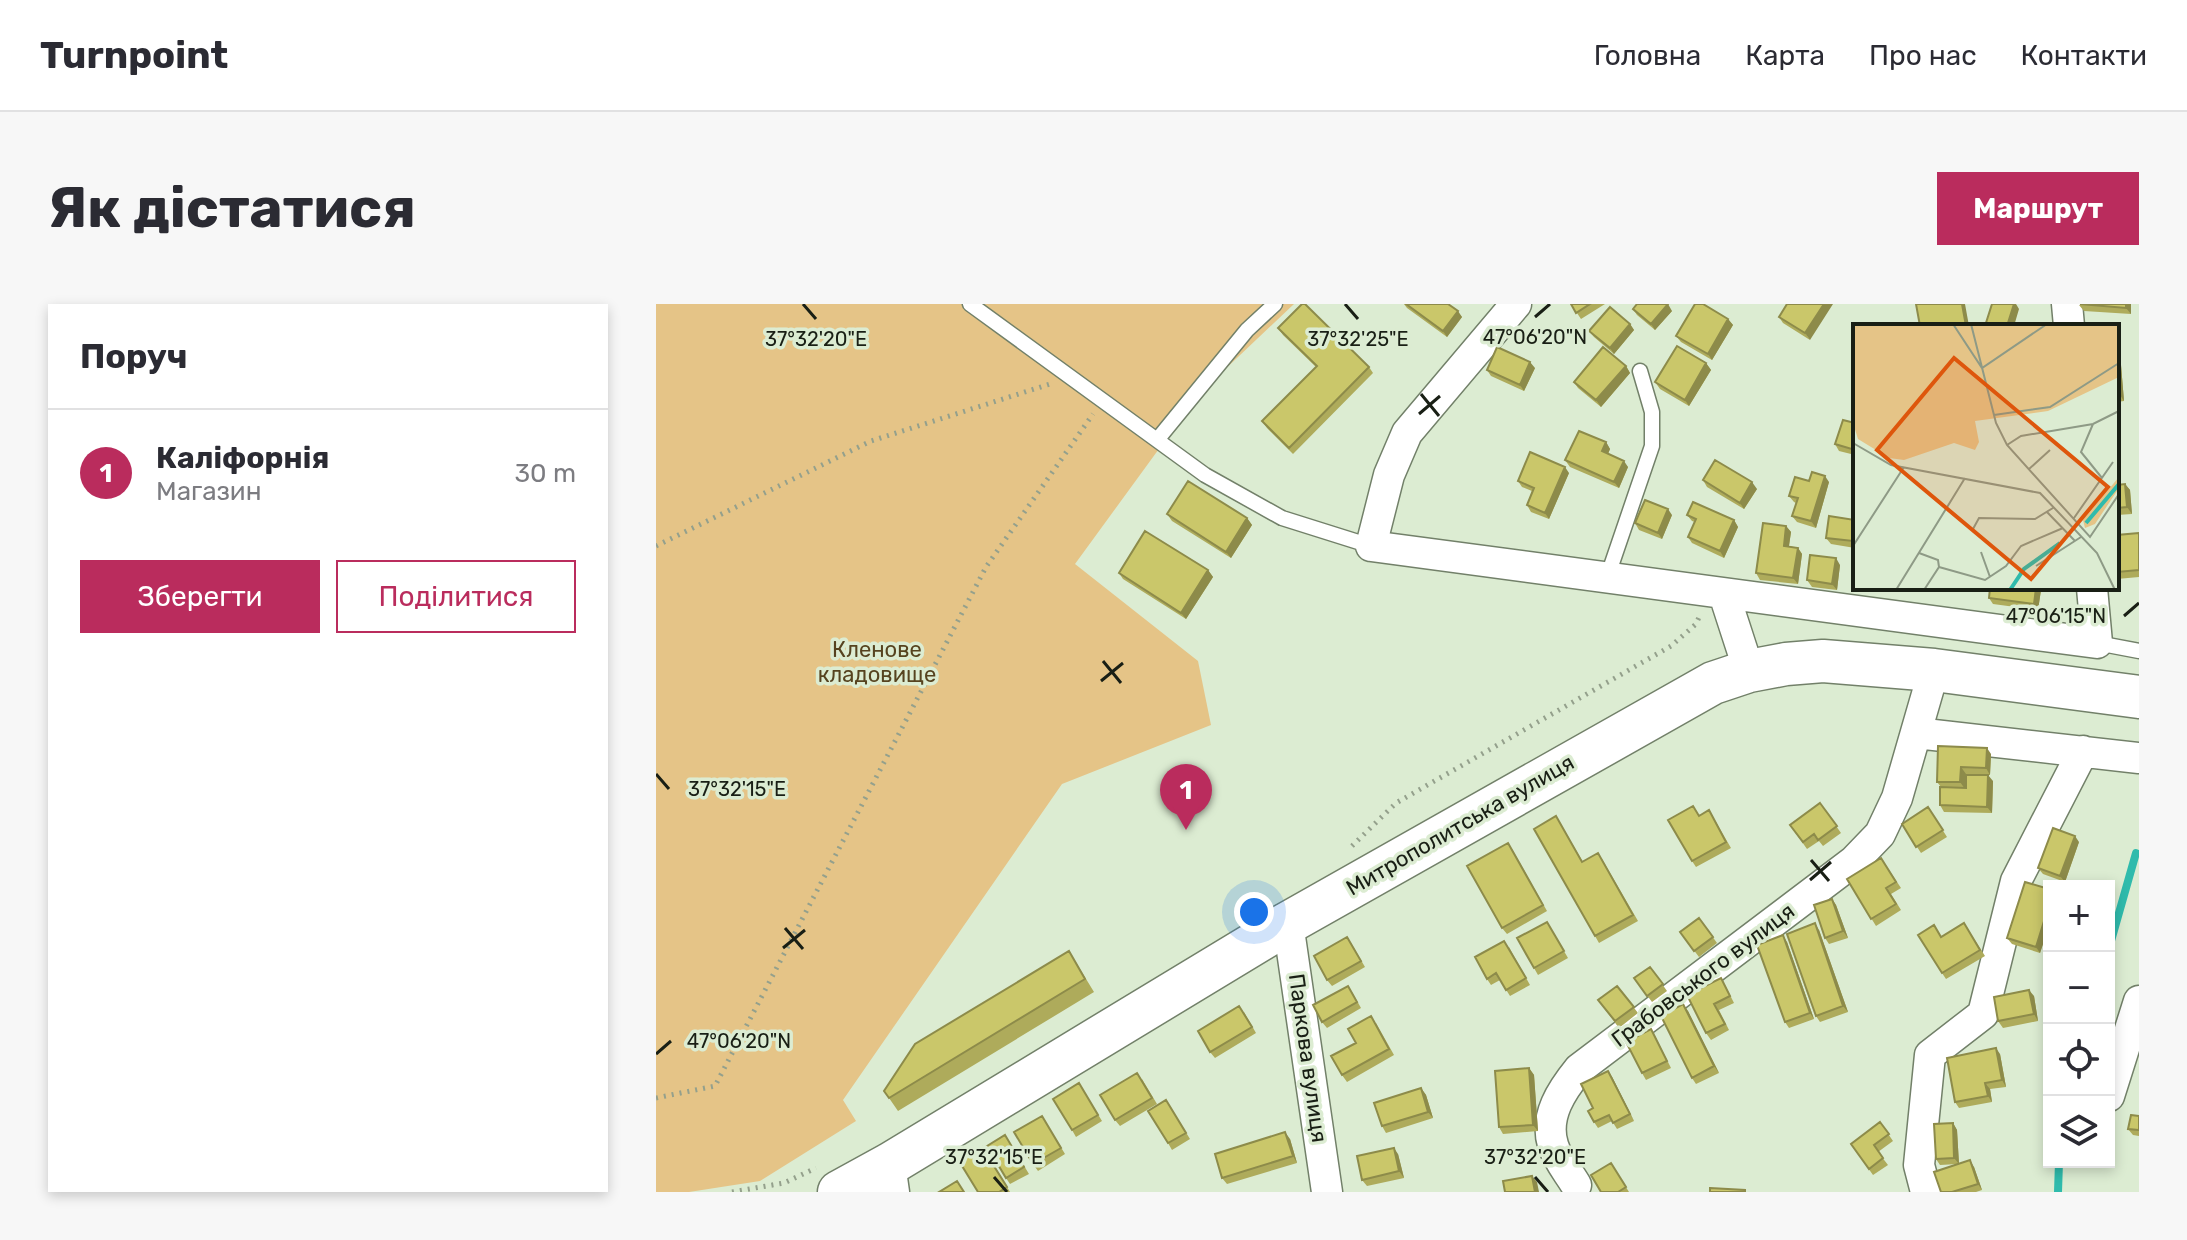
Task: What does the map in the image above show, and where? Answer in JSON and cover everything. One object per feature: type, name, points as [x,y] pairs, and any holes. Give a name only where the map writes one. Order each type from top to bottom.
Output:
[{"type":"main road","name":"Митрополитська вулиця","points":[[839,1192],[892,1178],[1288,923],[1713,683],[1749,671],[1823,661],[1934,670],[2139,697]]},
{"type":"street","points":[[1516,304],[1407,433],[1389,475],[1371,546],[2097,643],[2092,590]]},
{"type":"street","points":[[2067,304],[2069,324]]},
{"type":"street","points":[[1716,592],[1749,671]]},
{"type":"street","name":"Грабовського вулиця","points":[[1576,1185],[1553,1145],[1552,1118],[1560,1093],[1579,1069],[1854,861],[1880,834],[1897,798],[1934,670]]},
{"type":"street","points":[[1916,733],[2139,758]]},
{"type":"street","points":[[1926,1192],[1919,1165],[1930,1055],[1983,1014],[2016,881],[2083,751]]},
{"type":"street","name":"Паркова вулиця","points":[[1288,923],[1327,1192]]},
{"type":"street","points":[[2115,1077],[2139,1001]]},
{"type":"lane","points":[[970,304],[1225,488],[1282,518],[1371,546]]},
{"type":"lane","points":[[1157,440],[1247,330],[1275,304]]},
{"type":"lane","points":[[1607,578],[1652,446],[1652,412],[1640,371]]},
{"type":"lane","points":[[2097,643],[2139,651]]},
{"type":"path","points":[[656,546],[871,441],[1071,377]]},
{"type":"path","points":[[656,1098],[715,1086],[986,567],[1103,400]]},
{"type":"path","points":[[1348,850],[1396,803],[1671,646],[1696,624],[1716,592]]},
{"type":"green space","name":"Кленове кладовище","points":[[656,304],[1294,304],[1199,394],[1075,564],[1198,661],[1211,725],[1062,784],[843,1100],[856,1121],[760,1181],[689,1192],[656,1192]]},
{"type":"building","points":[[1302,304],[1369,367],[1289,448],[1262,421],[1317,366],[1278,328]]},
{"type":"building","points":[[1406,304],[1448,304],[1458,311],[1443,331]]},
{"type":"building","points":[[1571,304],[1590,304],[1576,313]]},
{"type":"building","points":[[1637,304],[1668,304],[1651,324],[1633,309]]},
{"type":"building","points":[[1695,304],[1703,304],[1728,319],[1708,354],[1676,336]]},
{"type":"building","points":[[1787,304],[1824,304],[1805,333],[1779,317]]},
{"type":"building","points":[[1916,304],[1962,304],[1966,324],[1920,324]]},
{"type":"building","points":[[1992,304],[2014,304],[2008,324],[1986,324]]},
{"type":"building","points":[[2080,304],[2126,304],[2126,308]]},
{"type":"building","points":[[1610,307],[1630,324],[1610,348],[1589,331]]},
{"type":"building","points":[[1677,346],[1706,363],[1685,400],[1655,382]]},
{"type":"building","points":[[1497,347],[1530,362],[1520,385],[1487,370]]},
{"type":"building","points":[[1603,347],[1626,366],[1596,400],[1574,382]]},
{"type":"building","points":[[1843,420],[1853,422],[1853,449],[1835,444]]},
{"type":"building","points":[[1579,431],[1606,442],[1602,451],[1624,461],[1614,482],[1565,460]]},
{"type":"building","points":[[1530,452],[1565,467],[1545,513],[1527,505],[1534,488],[1518,481]]},
{"type":"building","points":[[1715,460],[1752,482],[1740,503],[1703,480]]},
{"type":"building","points":[[1812,472],[1825,476],[1811,521],[1792,516],[1798,498],[1789,496],[1795,477],[1809,481]]},
{"type":"building","points":[[1188,481],[1247,518],[1226,552],[1167,514]]},
{"type":"building","points":[[2125,484],[2127,507],[2119,508],[2119,485]]},
{"type":"building","points":[[1645,500],[1668,509],[1658,533],[1635,523]]},
{"type":"building","points":[[1693,502],[1734,520],[1720,551],[1688,537],[1696,519],[1687,515]]},
{"type":"building","points":[[1829,516],[1853,520],[1853,541],[1826,538]]},
{"type":"building","points":[[1763,523],[1786,526],[1784,546],[1798,548],[1793,578],[1756,573]]},
{"type":"building","points":[[1145,531],[1208,570],[1181,613],[1119,573]]},
{"type":"building","points":[[2139,533],[2139,570],[2119,572],[2119,535]]},
{"type":"building","points":[[1810,555],[1836,558],[1832,584],[1807,580]]},
{"type":"building","points":[[1990,590],[2036,590],[2034,604],[1989,598]]},
{"type":"building","points":[[1938,746],[1987,748],[1986,768],[1961,767],[1960,782],[1937,782]]},
{"type":"building","points":[[1966,775],[1988,775],[1987,807],[1940,805],[1940,787],[1966,788]]},
{"type":"building","points":[[1820,803],[1837,826],[1818,840],[1814,834],[1803,842],[1790,825]]},
{"type":"building","points":[[1693,806],[1699,816],[1709,810],[1726,842],[1692,861],[1668,820]]},
{"type":"building","points":[[1928,807],[1943,830],[1916,847],[1902,824]]},
{"type":"building","points":[[1556,816],[1582,862],[1598,853],[1633,915],[1595,936],[1534,829]]},
{"type":"building","points":[[2053,828],[2075,836],[2060,876],[2038,868]]},
{"type":"building","points":[[1508,843],[1543,905],[1502,928],[1467,866]]},
{"type":"building","points":[[1881,858],[1896,882],[1886,888],[1896,904],[1871,919],[1847,879]]},
{"type":"building","points":[[2025,882],[2043,887],[2043,924],[2036,947],[2007,938]]},
{"type":"building","points":[[1832,899],[1843,931],[1825,938],[1814,905]]},
{"type":"building","points":[[1699,918],[1713,937],[1694,951],[1680,932]]},
{"type":"building","points":[[1547,922],[1564,951],[1534,968],[1517,938]]},
{"type":"building","points":[[1815,923],[1843,1006],[1816,1016],[1787,934]]},
{"type":"building","points":[[1964,923],[1980,950],[1942,973],[1918,935],[1934,925],[1941,937]]},
{"type":"building","points":[[1783,935],[1810,1013],[1785,1022],[1757,945]]},
{"type":"building","points":[[1347,937],[1361,961],[1327,980],[1314,956]]},
{"type":"building","points":[[1504,941],[1526,978],[1506,990],[1496,973],[1487,979],[1475,957]]},
{"type":"building","points":[[1069,951],[1085,979],[889,1098],[884,1091],[915,1044]]},
{"type":"building","points":[[1650,967],[1663,984],[1647,996],[1634,978]]},
{"type":"building","points":[[1721,978],[1730,996],[1714,1004],[1725,1024],[1706,1033],[1687,995]]},
{"type":"building","points":[[1348,986],[1357,1002],[1322,1022],[1313,1005]]},
{"type":"building","points":[[1617,986],[1634,1007],[1615,1021],[1598,1000]]},
{"type":"building","points":[[2029,990],[2034,1014],[1998,1021],[1994,997]]},
{"type":"building","points":[[1683,1004],[1714,1066],[1692,1078],[1661,1016]]},
{"type":"building","points":[[1239,1006],[1252,1027],[1210,1052],[1198,1031]]},
{"type":"building","points":[[1371,1016],[1389,1049],[1342,1075],[1331,1056],[1356,1043],[1348,1029]]},
{"type":"building","points":[[1651,1029],[1667,1061],[1642,1073],[1626,1042]]},
{"type":"building","points":[[1996,1048],[2002,1080],[1985,1083],[1988,1096],[1955,1102],[1947,1058]]},
{"type":"building","points":[[1529,1068],[1533,1125],[1499,1127],[1495,1071]]},
{"type":"building","points":[[1608,1071],[1630,1114],[1613,1123],[1609,1115],[1594,1122],[1588,1111],[1593,1108],[1581,1084]]},
{"type":"building","points":[[1137,1073],[1152,1098],[1115,1120],[1100,1095]]},
{"type":"building","points":[[1079,1083],[1098,1115],[1072,1130],[1053,1099]]},
{"type":"building","points":[[1421,1088],[1428,1112],[1382,1126],[1374,1103]]},
{"type":"building","points":[[1166,1100],[1186,1133],[1168,1143],[1148,1111]]},
{"type":"building","points":[[2131,1115],[2139,1116],[2139,1130],[2128,1129]]},
{"type":"building","points":[[1042,1116],[1061,1148],[1033,1164],[1014,1132]]},
{"type":"building","points":[[1880,1122],[1889,1134],[1874,1145],[1883,1158],[1869,1169],[1851,1144]]},
{"type":"building","points":[[1953,1123],[1954,1158],[1936,1159],[1934,1124]]},
{"type":"building","points":[[1285,1132],[1293,1156],[1222,1178],[1215,1154]]},
{"type":"building","points":[[1005,1135],[1024,1167],[1006,1178],[987,1146]]},
{"type":"building","points":[[982,1147],[1007,1187],[999,1192],[978,1192],[959,1161]]},
{"type":"building","points":[[1394,1148],[1399,1171],[1362,1180],[1357,1156]]},
{"type":"building","points":[[1970,1160],[1978,1184],[1941,1192],[1934,1172]]},
{"type":"building","points":[[1611,1163],[1626,1187],[1618,1192],[1601,1192],[1591,1175]]},
{"type":"building","points":[[1532,1176],[1535,1192],[1505,1192],[1503,1181]]},
{"type":"building","points":[[957,1181],[964,1192],[939,1192]]},
{"type":"building","points":[[1710,1188],[1745,1190],[1745,1192],[1710,1192]]},
{"type":"waterway","points":[[2115,927],[2136,853]]},
{"type":"waterway","points":[[2058,1192],[2059,1168]]},
{"type":"place","name":"Каліфорнія","points":[[1186,830]]}]
